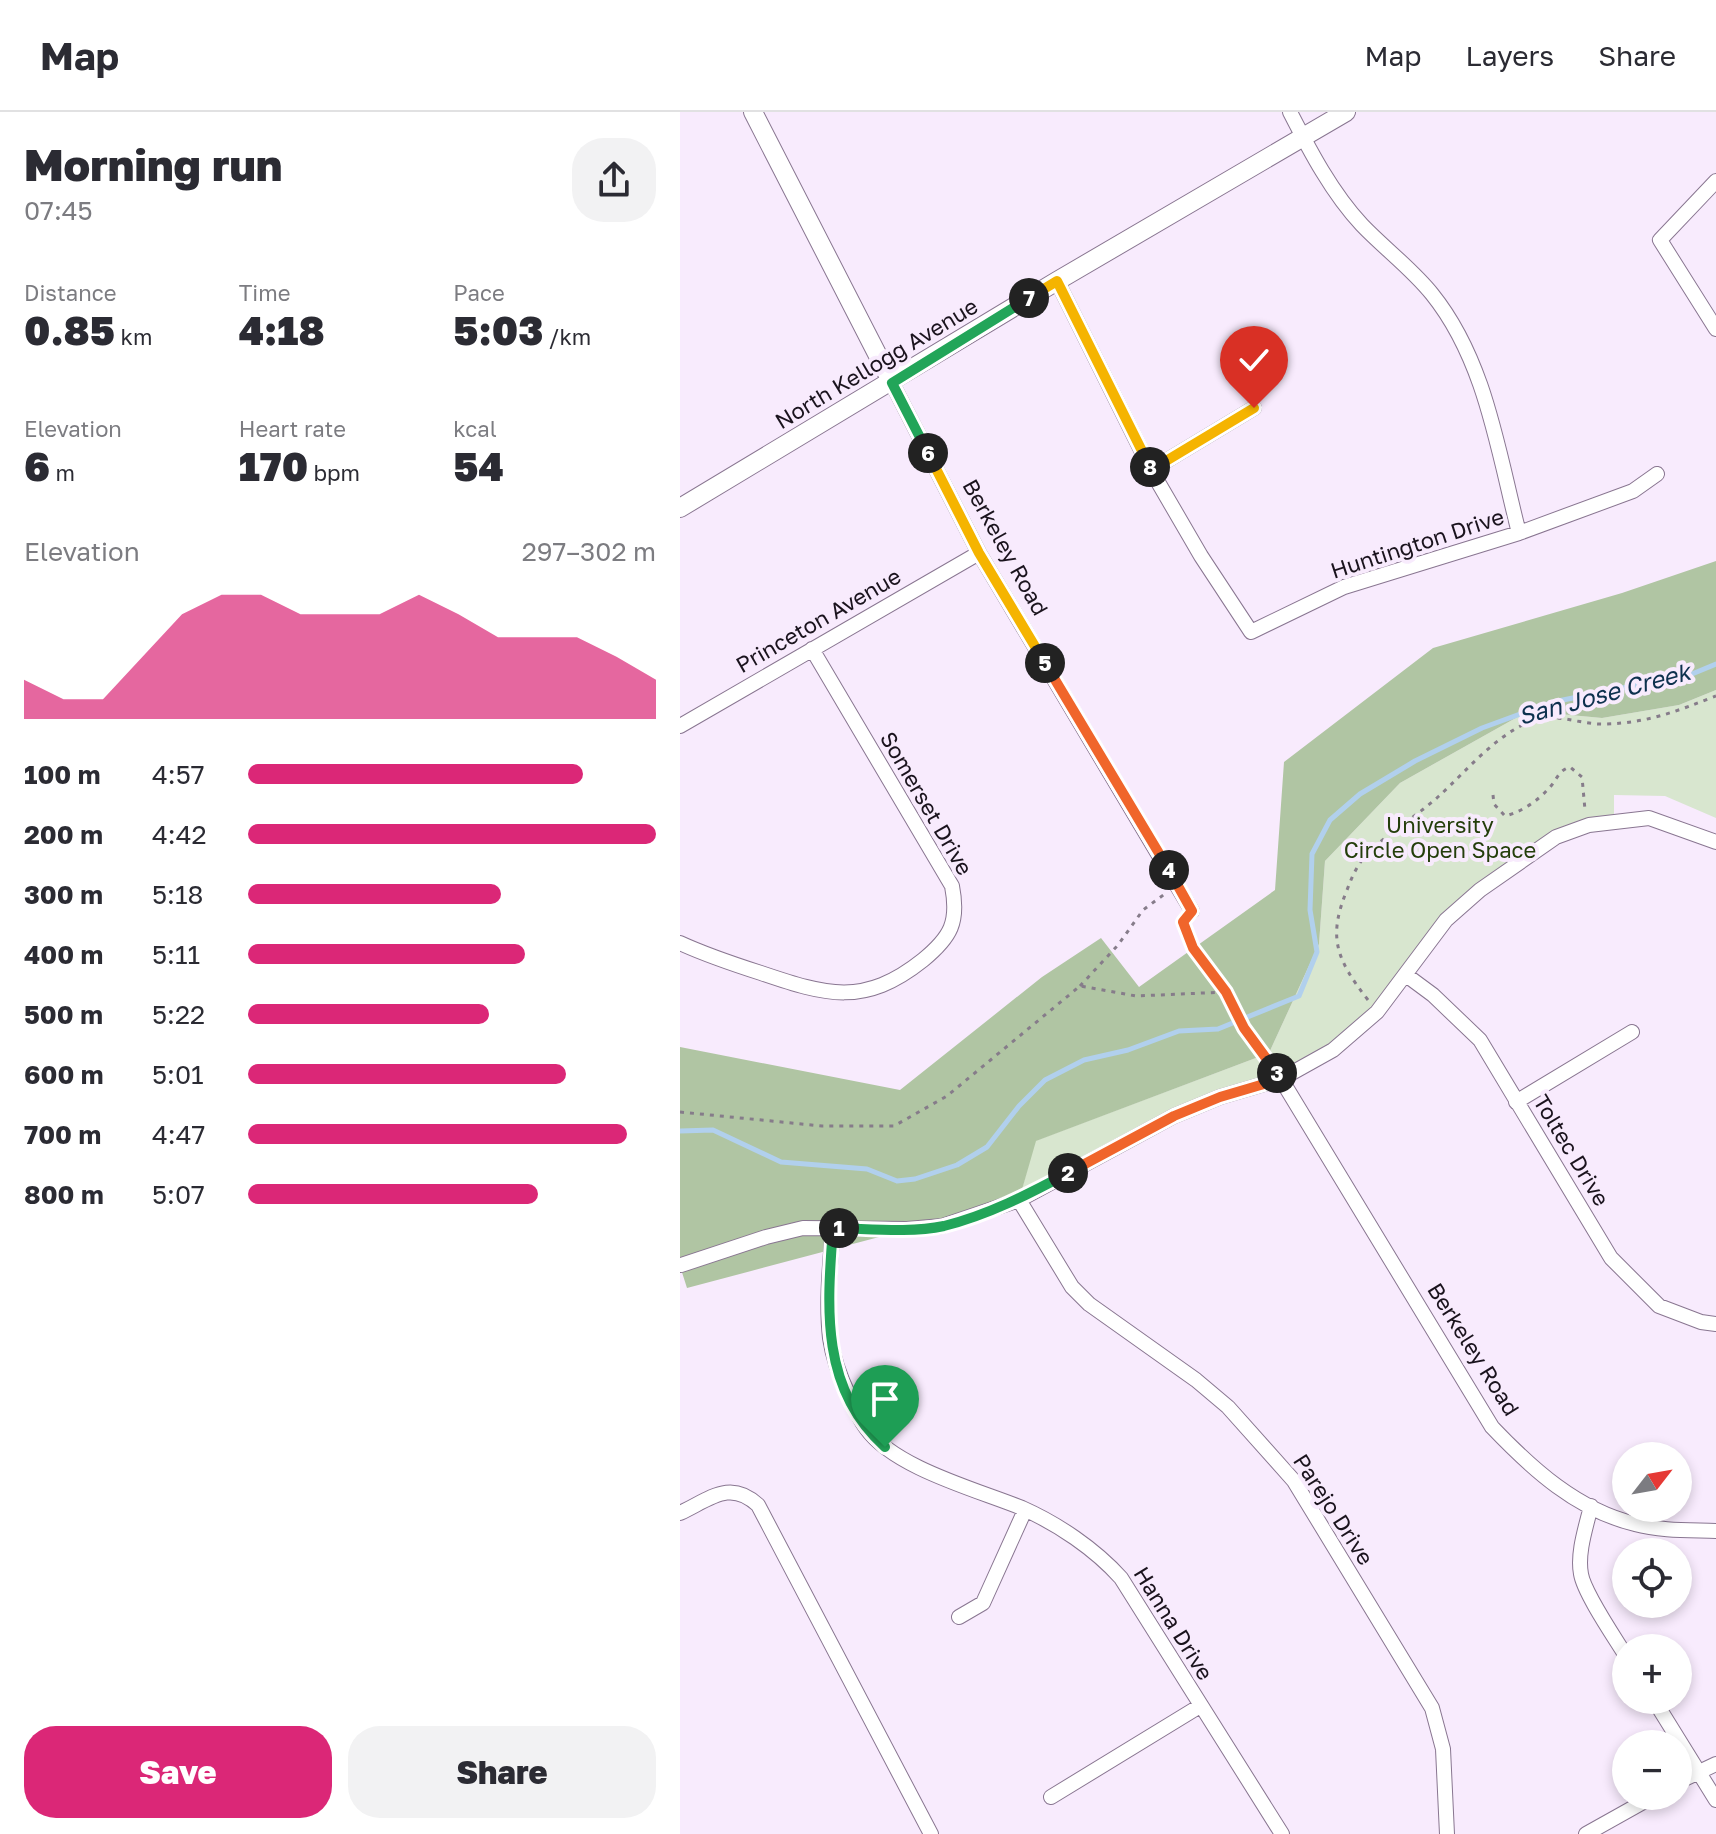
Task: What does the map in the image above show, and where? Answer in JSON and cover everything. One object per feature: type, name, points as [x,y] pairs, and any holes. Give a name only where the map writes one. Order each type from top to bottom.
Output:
[{"type":"street","name":"Berkeley Road","points":[[753,112],[979,553],[1192,911]]},
{"type":"street","points":[[1290,112],[1331,184],[1360,223],[1432,294],[1461,339],[1483,390],[1519,533]]},
{"type":"street","name":"North Kellogg Avenue","points":[[680,508],[1057,281],[1346,112]]},
{"type":"street","points":[[1716,181],[1660,240],[1716,329]]},
{"type":"street","name":"Huntington Drive","points":[[1057,281],[1151,470],[1201,556],[1251,632],[1344,587],[1519,533],[1633,491],[1657,474]]},
{"type":"street","points":[[1151,470],[1254,408]]},
{"type":"street","name":"Princeton Avenue","points":[[680,726],[979,553]]},
{"type":"street","name":"Somerset Drive","points":[[680,943],[814,991],[842,994],[875,988],[912,968],[941,945],[954,923],[956,904],[952,886],[812,649]]},
{"type":"street","points":[[681,1265],[803,1228],[907,1229],[942,1226],[1019,1200],[1174,1116],[1220,1097],[1281,1079],[1333,1050],[1377,1012],[1446,920],[1480,890],[1556,837],[1589,825],[1649,818],[1716,842]]},
{"type":"street","name":"Toltec Drive","points":[[1406,975],[1433,995],[1480,1040],[1611,1258],[1659,1306],[1701,1322],[1716,1324]]},
{"type":"street","points":[[1516,1102],[1632,1032]]},
{"type":"street","name":"Berkeley Road","points":[[1281,1079],[1492,1427],[1527,1464],[1562,1490],[1635,1524],[1716,1531]]},
{"type":"street","name":"Parejo Drive","points":[[1019,1200],[1072,1287],[1089,1304],[1196,1380],[1228,1407],[1294,1481],[1432,1708],[1443,1749],[1447,1834]]},
{"type":"street","name":"Hanna Drive","points":[[833,1228],[828,1295],[830,1339],[837,1372],[867,1430],[885,1447],[926,1471],[1025,1510],[1087,1547],[1121,1578],[1282,1834]]},
{"type":"street","points":[[680,1513],[726,1491],[745,1493],[758,1505],[931,1834]]},
{"type":"street","points":[[1591,1506],[1582,1545],[1581,1575],[1612,1634]]},
{"type":"street","points":[[959,1617],[983,1603],[1025,1510]]},
{"type":"street","points":[[1051,1797],[1200,1706]]},
{"type":"street","points":[[1663,1714],[1716,1800]]},
{"type":"street","points":[[1692,1774],[1716,1764]]},
{"type":"street","points":[[1586,1834],[1629,1810]]},
{"type":"path","points":[[1377,1012],[1347,972],[1336,944],[1337,915],[1356,867],[1371,849],[1438,797],[1472,763],[1513,730],[1545,718],[1602,724],[1651,720],[1716,696]]},
{"type":"path","points":[[1493,795],[1499,813],[1505,816],[1515,814],[1550,789],[1556,777],[1570,767],[1582,777],[1584,783],[1589,825]]},
{"type":"path","points":[[680,1112],[822,1126],[894,1126],[947,1096],[1080,986],[1118,945],[1143,910],[1177,884]]},
{"type":"path","points":[[1192,911],[1183,922],[1193,948],[1226,992],[1244,1028],[1281,1079]]},
{"type":"path","points":[[1080,986],[1136,996],[1226,992]]},
{"type":"green space","points":[[1716,561],[1716,690],[1679,705],[1602,718],[1528,711],[1400,783],[1325,861],[1319,944],[1269,1053],[1036,1141],[1019,1200],[687,1288],[680,1266],[680,1047],[900,1090],[1042,977],[1101,938],[1139,987],[1275,890],[1284,762],[1433,648],[1622,593]]},
{"type":"green space","name":"University Circle Open Space","points":[[1716,690],[1716,818],[1665,796],[1614,795],[1614,821],[1589,826],[1480,890],[1406,975],[1333,1050],[1220,1097],[1019,1200],[1035,1141],[1269,1053],[1319,944],[1325,861],[1400,783],[1528,711],[1602,718],[1679,705]]},
{"type":"waterway","name":"San Jose Creek","points":[[680,1131],[713,1130],[781,1162],[867,1169],[897,1181],[915,1179],[957,1165],[987,1147],[1019,1106],[1045,1080],[1084,1060],[1128,1050],[1179,1031],[1218,1029],[1299,996],[1317,952],[1310,910],[1312,854],[1330,820],[1360,794],[1415,761],[1482,728],[1553,702],[1692,674],[1716,664]]},
{"type":"route","points":[[885,1447],[867,1430],[837,1372],[830,1339],[828,1295],[833,1228],[942,1226],[976,1215],[1019,1200],[1174,1116],[1220,1097],[1281,1079],[1244,1028],[1226,992],[1193,948],[1183,922],[1192,911],[979,553],[892,383],[1057,281],[1151,470],[1254,408]]}]
